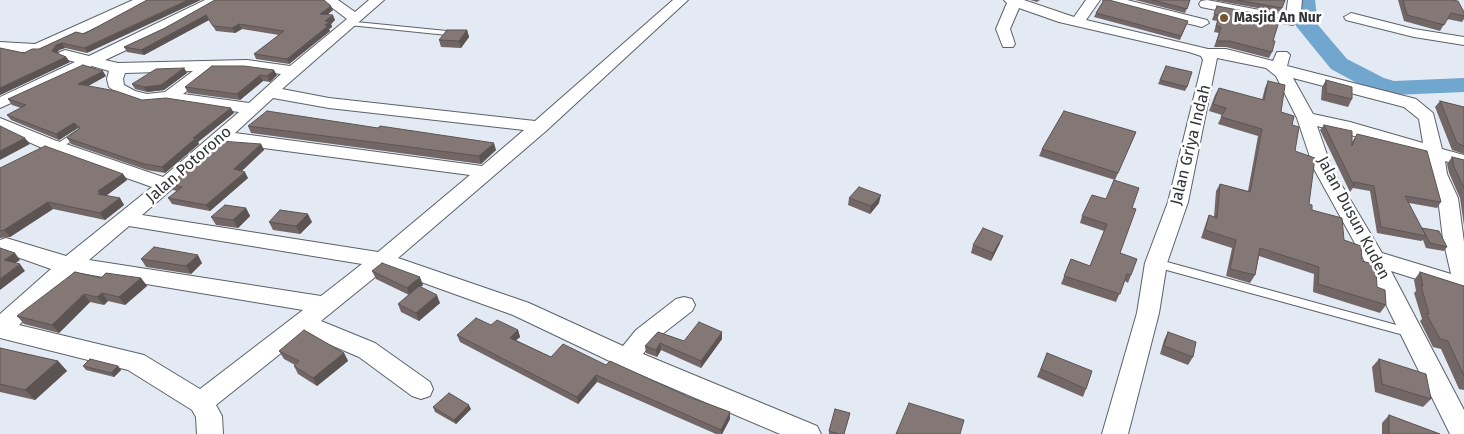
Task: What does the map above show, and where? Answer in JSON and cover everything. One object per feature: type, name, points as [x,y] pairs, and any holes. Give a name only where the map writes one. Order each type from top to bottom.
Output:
[{"type":"street","points":[[0,47],[37,49],[144,0]]},
{"type":"street","points":[[0,102],[216,0]]},
{"type":"street","points":[[329,0],[352,20]]},
{"type":"street","name":"Jalan Potorono","points":[[0,328],[70,264],[166,186],[253,109],[269,92],[377,0]]},
{"type":"street","points":[[201,403],[382,260],[487,172],[680,0]]},
{"type":"street","points":[[1078,21],[1093,0]]},
{"type":"street","points":[[1110,0],[1202,23]]},
{"type":"street","points":[[1200,51],[1204,1],[1239,5],[1292,26],[1296,0]]},
{"type":"street","points":[[1008,44],[1004,23],[1013,1],[1042,12],[1200,51],[1280,62],[1410,103],[1427,118],[1438,174],[1448,198],[1453,240],[1464,286]]},
{"type":"street","points":[[1352,17],[1414,33],[1464,42]]},
{"type":"street","name":"Jalan Griya Indah","points":[[1115,434],[1148,313],[1156,263],[1178,202],[1211,60],[1200,51]]},
{"type":"street","points":[[65,55],[118,68],[247,65],[294,71]]},
{"type":"street","name":"Jalan Dusun Kuden","points":[[1280,62],[1283,73],[1306,118],[1323,168],[1374,258],[1463,434]]},
{"type":"street","points":[[169,97],[210,66]]},
{"type":"street","points":[[118,68],[115,79],[117,87],[129,94],[146,99],[169,97],[253,109]]},
{"type":"street","points":[[269,92],[329,103],[540,126]]},
{"type":"street","points":[[1306,118],[1344,126],[1464,161]]},
{"type":"street","points":[[0,123],[52,145],[166,186]]},
{"type":"street","points":[[222,137],[487,172]]},
{"type":"street","points":[[32,153],[52,145]]},
{"type":"street","points":[[124,219],[382,260],[521,309],[627,358],[808,434]]},
{"type":"street","points":[[6,244],[52,262],[325,305]]},
{"type":"street","points":[[1374,258],[1464,286]]},
{"type":"street","points":[[627,358],[644,336],[684,304]]},
{"type":"street","points":[[302,323],[367,350],[421,389]]},
{"type":"street","points":[[0,328],[135,362],[201,403],[210,416],[210,434]]},
{"type":"lane","points":[[352,20],[465,35]]},
{"type":"lane","points":[[52,145],[78,133]]},
{"type":"lane","points":[[1156,263],[1412,333]]},
{"type":"building","points":[[147,0],[188,0],[84,48],[62,43],[56,45],[52,51],[66,57],[0,88],[0,48],[24,53],[32,49],[39,49],[76,32],[84,34]]},
{"type":"building","points":[[215,0],[324,0],[331,6],[320,14],[333,15],[325,21],[330,22],[325,25],[328,26],[287,59],[254,54],[284,31],[239,24],[232,28],[213,26],[206,15],[141,50],[124,47],[165,28]]},
{"type":"building","points":[[1104,0],[1188,21],[1181,36],[1096,13]]},
{"type":"building","points":[[1152,0],[1190,0],[1187,9]]},
{"type":"building","points":[[1237,0],[1285,0],[1282,8]]},
{"type":"building","points":[[1403,0],[1458,1],[1464,16],[1451,13],[1444,25],[1407,15]]},
{"type":"building","points":[[1217,6],[1280,18],[1273,41],[1275,41],[1272,52],[1229,41],[1217,41],[1221,27],[1216,26],[1220,16],[1214,14]]},
{"type":"building","points":[[447,30],[467,30],[459,41],[439,40]]},
{"type":"building","points":[[83,65],[103,71],[78,84],[116,91],[142,100],[166,98],[231,108],[193,138],[196,138],[162,167],[144,164],[67,138],[80,128],[74,123],[56,134],[7,115],[26,105],[8,99]]},
{"type":"building","points":[[212,66],[244,66],[274,70],[267,76],[260,75],[237,94],[185,87]]},
{"type":"building","points":[[1166,66],[1192,72],[1187,87],[1160,80]]},
{"type":"building","points":[[184,68],[161,85],[144,87],[132,84],[156,69]]},
{"type":"building","points":[[1326,80],[1352,87],[1352,99],[1326,93]]},
{"type":"building","points":[[1268,81],[1285,85],[1281,112],[1294,116],[1292,125],[1299,127],[1295,151],[1315,158],[1309,204],[1312,205],[1312,210],[1342,218],[1344,240],[1361,246],[1362,261],[1373,264],[1376,270],[1377,287],[1385,290],[1386,305],[1318,284],[1319,267],[1260,248],[1255,275],[1230,269],[1236,240],[1205,230],[1209,215],[1217,218],[1220,184],[1250,192],[1262,129],[1221,117],[1226,108],[1213,104],[1219,88],[1264,100]]},
{"type":"building","points":[[1440,101],[1464,107],[1464,146],[1457,143]]},
{"type":"building","points":[[267,111],[494,143],[479,156],[248,126]]},
{"type":"building","points":[[1064,111],[1136,132],[1118,173],[1042,149]]},
{"type":"building","points":[[1324,125],[1352,131],[1352,146],[1357,134],[1427,151],[1441,202],[1405,196],[1426,236],[1381,227],[1374,186],[1354,182],[1354,186]]},
{"type":"building","points":[[0,126],[25,138],[0,151]]},
{"type":"building","points":[[220,141],[261,144],[234,169],[245,172],[206,205],[168,198],[182,187],[170,184]]},
{"type":"building","points":[[45,146],[123,174],[98,191],[100,192],[98,194],[120,198],[100,213],[48,202],[0,231],[0,168]]},
{"type":"building","points":[[1452,157],[1464,160],[1464,188],[1454,167]]},
{"type":"building","points":[[1114,180],[1139,188],[1132,208],[1136,209],[1120,253],[1137,259],[1131,275],[1127,274],[1120,294],[1064,276],[1071,259],[1090,266],[1107,224],[1082,216],[1092,195],[1106,199]]},
{"type":"building","points":[[859,187],[881,195],[871,206],[849,198]]},
{"type":"building","points":[[225,205],[246,208],[233,220],[211,217]]},
{"type":"building","points":[[280,210],[308,214],[296,226],[269,222]]},
{"type":"building","points":[[983,228],[1003,236],[993,253],[973,245]]},
{"type":"building","points":[[1422,228],[1439,231],[1447,247],[1430,243]]},
{"type":"building","points":[[154,247],[198,255],[186,266],[141,259]]},
{"type":"building","points":[[0,248],[15,253],[4,260],[20,264],[0,279]]},
{"type":"building","points":[[382,263],[420,277],[407,288],[372,271]]},
{"type":"building","points":[[75,272],[101,278],[106,273],[141,278],[119,297],[102,293],[97,297],[84,294],[52,325],[17,316]]},
{"type":"building","points":[[1420,272],[1464,286],[1464,376],[1448,341],[1440,339],[1426,313],[1429,314],[1421,286],[1423,286]]},
{"type":"building","points":[[419,286],[437,295],[416,313],[398,304]]},
{"type":"building","points":[[476,318],[491,325],[497,320],[518,330],[510,338],[551,357],[563,344],[606,365],[610,361],[689,397],[730,412],[721,430],[596,375],[577,397],[457,335]]},
{"type":"building","points":[[699,322],[722,332],[701,361],[660,343],[656,350],[645,346],[658,332],[684,341]]},
{"type":"building","points":[[304,330],[344,353],[313,378],[294,366],[299,361],[279,351]]},
{"type":"building","points":[[1168,332],[1196,342],[1193,357],[1164,346]]},
{"type":"building","points":[[0,348],[58,361],[25,390],[0,384]]},
{"type":"building","points":[[1047,353],[1092,371],[1086,389],[1041,369]]},
{"type":"building","points":[[90,359],[118,366],[111,373],[83,366]]},
{"type":"building","points":[[1379,359],[1426,374],[1431,399],[1382,384]]},
{"type":"building","points":[[449,393],[469,405],[454,420],[433,407]]},
{"type":"building","points":[[909,403],[964,420],[960,434],[896,434]]},
{"type":"building","points":[[835,409],[850,413],[844,434],[829,431]]},
{"type":"building","points":[[1389,415],[1440,434],[1389,434]]},
{"type":"waterway","points":[[1305,0],[1307,26],[1339,64],[1375,83],[1394,88],[1464,85]]},
{"type":"place","name":"Masjid An Nur","points":[[1224,18]]}]
